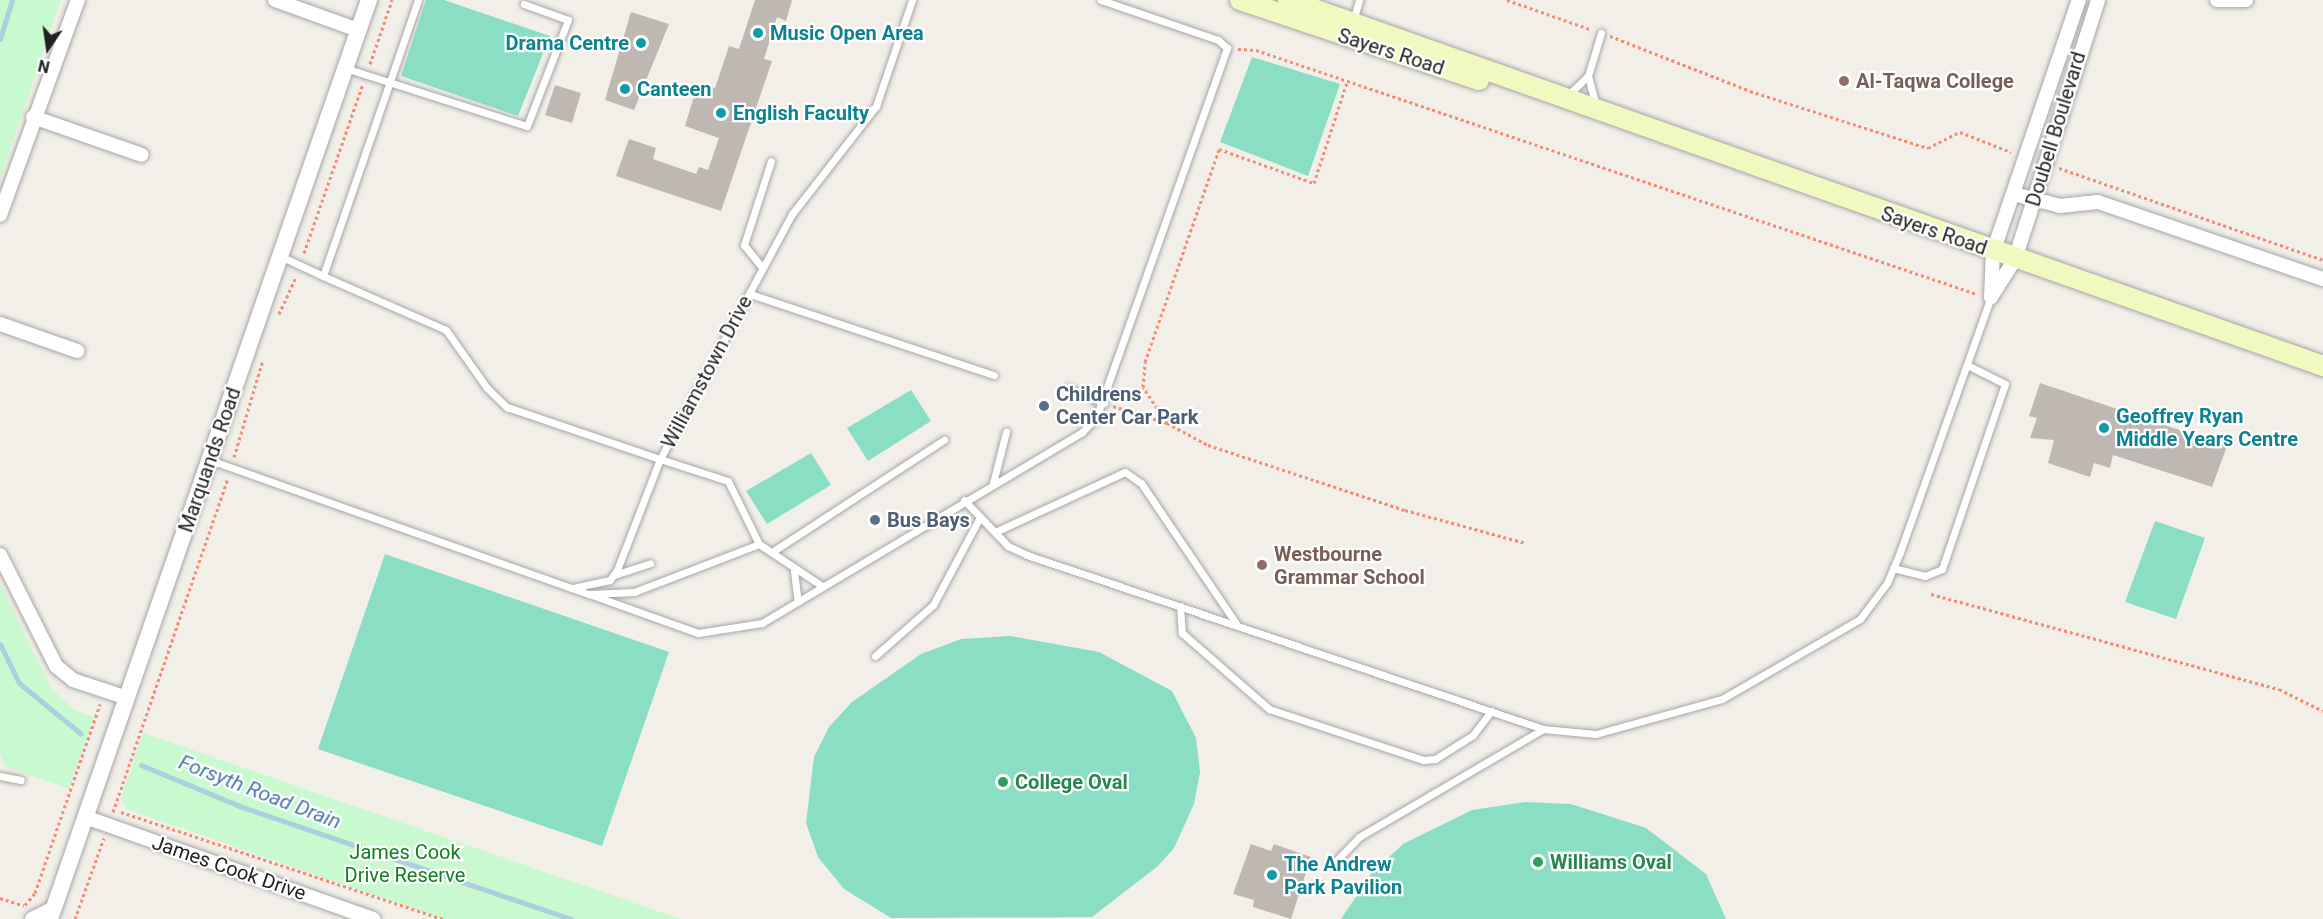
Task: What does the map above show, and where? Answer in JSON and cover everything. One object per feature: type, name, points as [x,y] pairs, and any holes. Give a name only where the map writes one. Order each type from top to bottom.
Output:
[{"type":"main road","name":"Sayers Road","points":[[1240,0],[1351,30],[1553,97],[2323,366]]},
{"type":"main road","name":"Sayers Road","points":[[1288,0],[1351,30]]},
{"type":"street","points":[[0,215],[33,117],[78,0]]},
{"type":"street","points":[[275,0],[358,30]]},
{"type":"street","name":"Marquands Road","points":[[52,914],[369,0]]},
{"type":"street","name":"Doubell Boulevard","points":[[1991,297],[1993,252],[2029,159],[2079,0]]},
{"type":"street","name":"Doubell Boulevard","points":[[1991,297],[2015,259],[2035,200],[2075,63],[2098,0]]},
{"type":"street","points":[[2217,0],[2245,1]]},
{"type":"street","points":[[2060,59],[2075,63]]},
{"type":"street","points":[[33,117],[142,155]]},
{"type":"street","points":[[2014,194],[2060,206],[2098,202],[2323,279]]},
{"type":"street","points":[[0,324],[77,351]]},
{"type":"street","points":[[0,555],[56,666],[74,680],[127,698]]},
{"type":"street","name":"James Cook Drive","points":[[85,818],[373,919]]},
{"type":"street","points":[[27,916],[52,914]]},
{"type":"lane","points":[[323,276],[387,82],[418,0]]},
{"type":"lane","name":"Williamstown Drive","points":[[759,544],[728,481],[660,459],[750,294],[761,266],[825,167],[876,106],[912,0]]},
{"type":"lane","points":[[210,460],[698,633],[762,623],[964,500],[1082,432],[1104,403],[1227,48],[1218,40],[1101,0]]},
{"type":"lane","points":[[1351,30],[1359,0]]},
{"type":"lane","points":[[345,68],[527,126],[568,20],[524,4]]},
{"type":"lane","points":[[1598,113],[1588,76],[1601,33]]},
{"type":"lane","points":[[1553,97],[1588,76]]},
{"type":"lane","points":[[761,266],[744,245],[771,161]]},
{"type":"lane","points":[[280,256],[446,330],[487,388],[507,407],[660,459],[614,575]]},
{"type":"lane","points":[[750,294],[994,375]]},
{"type":"lane","points":[[964,500],[994,532],[1027,555],[1543,729],[1596,734],[1722,699],[1860,619],[1893,568],[1991,297]]},
{"type":"lane","points":[[1893,568],[1925,576],[1942,569],[2005,384],[1967,365]]},
{"type":"lane","points":[[1068,388],[1104,403]]},
{"type":"lane","points":[[993,483],[1006,432]]},
{"type":"lane","points":[[775,550],[944,440]]},
{"type":"lane","points":[[994,532],[1125,472],[1141,483],[1237,625]]},
{"type":"lane","points":[[875,656],[933,605],[980,517]]},
{"type":"lane","points":[[589,594],[634,592],[759,544],[775,550],[794,571],[822,586]]},
{"type":"lane","points":[[572,588],[650,563]]},
{"type":"lane","points":[[794,571],[798,602]]},
{"type":"lane","points":[[1180,606],[1182,633],[1269,709],[1423,760],[1436,759],[1473,735],[1491,711]]},
{"type":"lane","points":[[1334,863],[1359,837],[1543,729]]},
{"type":"lane","points":[[0,776],[21,780]]},
{"type":"path","points":[[1507,0],[1601,33],[1750,91],[1928,148],[1960,132],[2029,159]]},
{"type":"path","points":[[1227,48],[1256,50],[1991,297]]},
{"type":"path","points":[[1167,423],[1143,387],[1145,362],[1219,149],[1314,183],[1347,82]]},
{"type":"path","points":[[2046,164],[2323,260]]},
{"type":"path","points":[[1104,403],[1167,423],[1208,445],[1405,510],[1526,543]]},
{"type":"path","points":[[1931,594],[2279,689],[2323,711]]},
{"type":"path","points":[[24,906],[35,892],[105,691]]},
{"type":"path","points":[[113,809],[443,919]]},
{"type":"path","points":[[0,898],[24,906]]},
{"type":"path","points":[[24,906],[27,916]]},
{"type":"green space","points":[[0,0],[61,0],[0,179]]},
{"type":"green space","points":[[426,0],[444,0],[550,36],[518,116],[401,76]]},
{"type":"green space","points":[[1252,57],[1340,84],[1308,176],[1220,142]]},
{"type":"green space","points":[[911,390],[931,421],[868,461],[847,428]]},
{"type":"green space","points":[[811,453],[831,485],[767,524],[746,491]]},
{"type":"green space","points":[[2155,521],[2205,538],[2176,619],[2125,602]]},
{"type":"green space","points":[[385,554],[669,652],[602,846],[318,749]]},
{"type":"green space","points":[[0,584],[52,689],[75,710],[94,717],[69,789],[5,766],[0,755]]},
{"type":"green space","name":"College Oval","points":[[1010,636],[1099,652],[1172,691],[1196,738],[1200,772],[1194,804],[1174,848],[1158,866],[1092,917],[891,918],[844,889],[818,857],[806,823],[814,757],[829,727],[852,702],[921,654],[961,639]]},
{"type":"green space","name":"James Cook Drive Reserve","points":[[143,733],[681,919],[444,919],[422,912],[126,809],[121,798]]},
{"type":"green space","name":"Williams Oval","points":[[1525,802],[1571,804],[1646,828],[1706,874],[1726,919],[1341,919],[1371,874],[1403,844],[1472,810]]},
{"type":"building","points":[[755,0],[792,0],[786,21],[777,17],[764,59],[772,61],[721,211],[616,176],[629,139],[656,148],[653,159],[696,174],[699,167],[708,170],[719,138],[685,126],[698,83],[715,88],[729,46],[739,49]]},
{"type":"building","name":"Drama Centre","points":[[631,12],[669,24],[634,110],[605,100]]},
{"type":"building","points":[[555,85],[581,93],[572,123],[545,115]]},
{"type":"building","name":"Geoffrey Ryan Middle Years Centre","points":[[2040,383],[2227,446],[2212,487],[2113,455],[2110,468],[2094,463],[2090,477],[2048,463],[2054,440],[2030,438],[2037,418],[2029,416]]},
{"type":"building","name":"The Andrew Park Pavilion","points":[[1251,844],[1271,851],[1274,844],[1311,857],[1291,919],[1253,907],[1254,900],[1233,894]]},
{"type":"waterway","name":"Forsyth Road Drain","points":[[0,39],[12,0]]},
{"type":"waterway","name":"Forsyth Road Drain","points":[[0,644],[19,683],[81,734]]},
{"type":"waterway","name":"Forsyth Road Drain","points":[[141,765],[242,807],[571,919]]},
{"type":"place","name":"Music Open Area","points":[[758,33]]},
{"type":"place","name":"Drama Centre","points":[[641,43]]},
{"type":"place","name":"Al-Taqwa College","points":[[1844,81]]},
{"type":"place","name":"Canteen","points":[[625,89]]},
{"type":"place","name":"English Faculty","points":[[721,113]]},
{"type":"place","name":"Childrens Center Car Park","points":[[1044,406]]},
{"type":"place","name":"Geoffrey Ryan Middle Years Centre","points":[[2104,428]]},
{"type":"place","name":"Bus Bays","points":[[875,520]]},
{"type":"place","name":"Westbourne Grammar School","points":[[1262,565]]},
{"type":"place","name":"College Oval","points":[[1003,782]]},
{"type":"place","name":"Williams Oval","points":[[1538,862]]},
{"type":"place","name":"The Andrew Park Pavilion","points":[[1272,875]]}]
